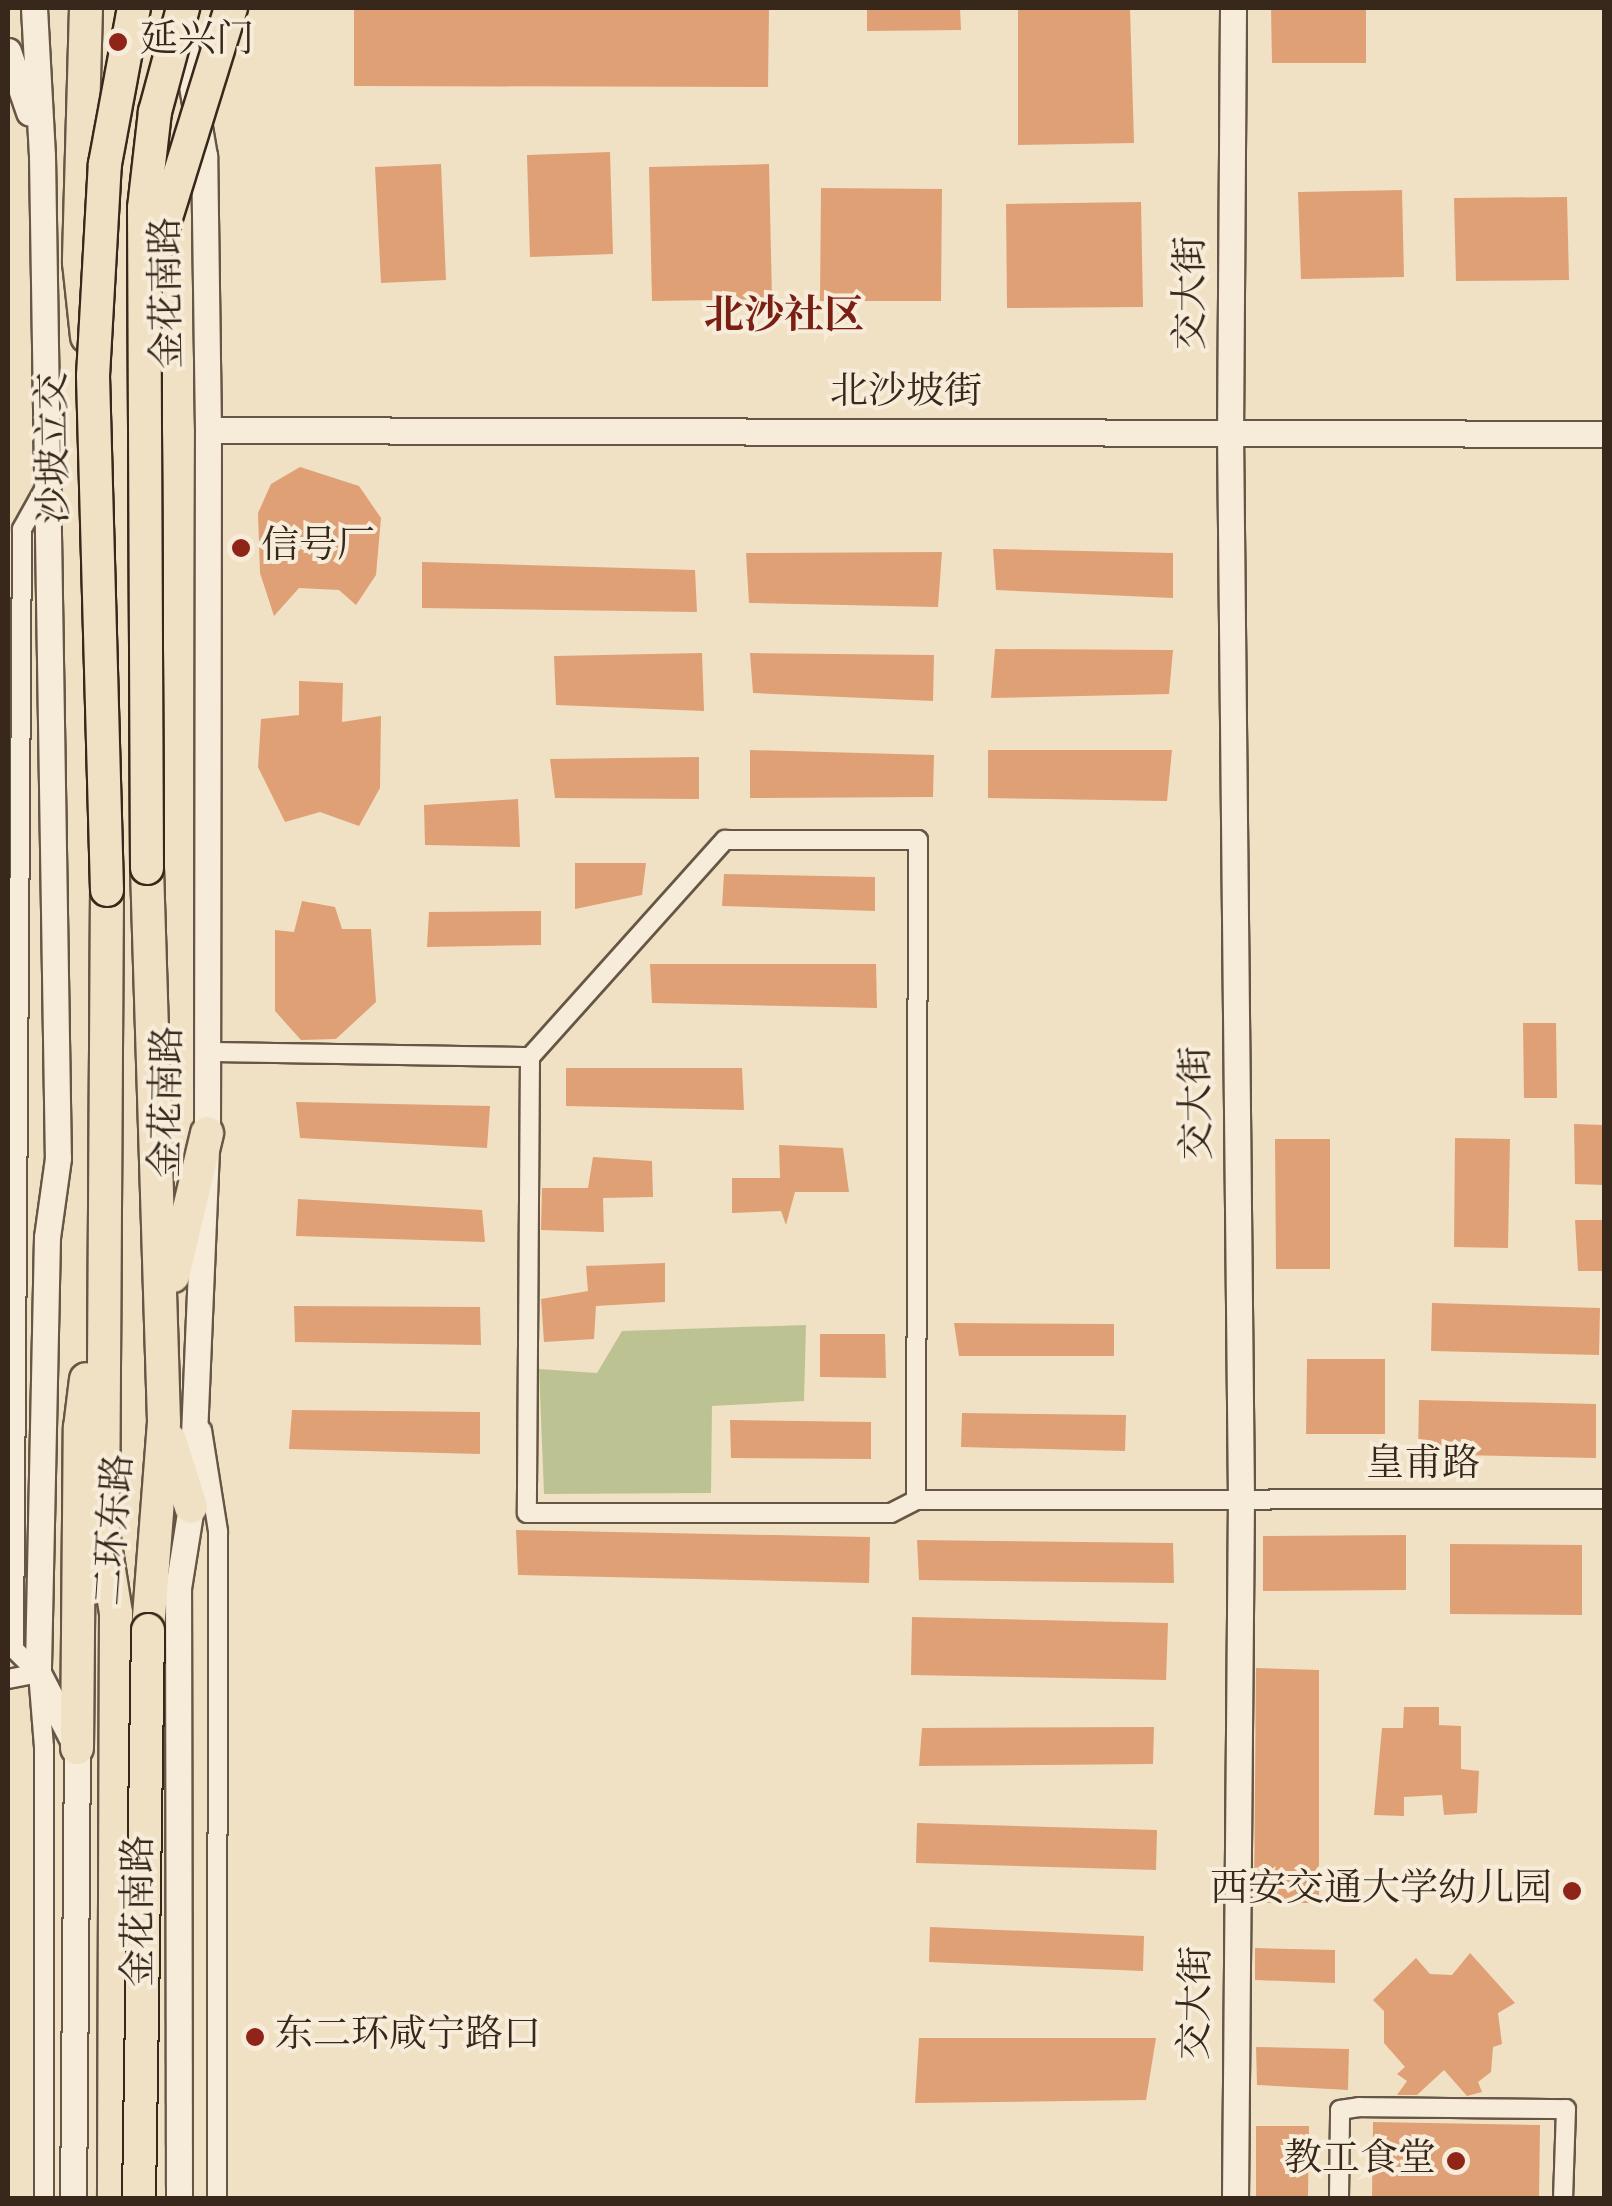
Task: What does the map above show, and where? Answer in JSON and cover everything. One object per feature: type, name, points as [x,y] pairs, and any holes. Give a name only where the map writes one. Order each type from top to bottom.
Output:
[{"type":"highway","name":"沙坡立交","points":[[106,890],[93,376],[105,164],[134,8]]},
{"type":"highway","points":[[142,302],[155,112],[181,8]]},
{"type":"highway","points":[[142,302],[231,8]]},
{"type":"highway","points":[[86,11],[79,262],[93,376]]},
{"type":"highway","name":"二环东路","points":[[139,2198],[148,1630],[164,1422],[147,868],[142,302]]},
{"type":"highway","name":"二环东路","points":[[106,890],[103,1532],[116,1613],[114,2198]]},
{"type":"highway","points":[[162,1320],[207,1133]]},
{"type":"highway","points":[[76,1748],[80,1428],[105,1236]]},
{"type":"highway","points":[[164,1422],[191,1507]]},
{"type":"main road","name":"金花南路","points":[[34,8],[42,156],[58,1158],[47,1236],[38,1674],[76,1748],[73,2198]]},
{"type":"main road","name":"金花南路","points":[[179,2198],[178,1588],[191,1507],[207,1133],[208,430],[204,156],[181,8]]},
{"type":"main road","points":[[204,156],[210,45],[220,8]]},
{"type":"main road","name":"交大街","points":[[1233,8],[1230,430],[1241,1498],[1235,2198]]},
{"type":"main road","points":[[8,51],[42,156]]},
{"type":"main road","name":"北沙坡街","points":[[208,430],[1604,434]]},
{"type":"street","points":[[44,2198],[38,1674],[14,1649],[13,996],[14,712],[22,529],[47,484]]},
{"type":"street","points":[[207,1052],[530,1057],[726,840],[918,840],[916,1500]]},
{"type":"street","name":"皇甫路","points":[[530,1057],[528,1513],[891,1513],[916,1500],[1604,1500]]},
{"type":"street","points":[[198,1397],[218,1531],[217,2198]]},
{"type":"street","points":[[8,1680],[38,1674]]},
{"type":"street","points":[[1340,2198],[1340,2110],[1526,2107],[1566,2109],[1564,2198]]},
{"type":"green space","points":[[806,1325],[804,1401],[712,1406],[711,1493],[544,1494],[539,1369],[597,1373],[622,1331]]},
{"type":"building","points":[[354,8],[769,8],[768,87],[354,86]]},
{"type":"building","points":[[867,8],[960,8],[961,30],[867,31]]},
{"type":"building","points":[[1018,8],[1130,8],[1134,143],[1018,145]]},
{"type":"building","points":[[1271,8],[1366,8],[1366,63],[1272,63]]},
{"type":"building","points":[[610,152],[613,254],[530,257],[527,155]]},
{"type":"building","points":[[441,164],[446,280],[381,283],[375,167]]},
{"type":"building","points":[[769,164],[772,299],[652,301],[649,167]]},
{"type":"building","points":[[821,188],[942,189],[941,301],[820,301]]},
{"type":"building","points":[[1402,190],[1404,277],[1301,279],[1298,192]]},
{"type":"building","points":[[1567,197],[1569,280],[1456,281],[1454,198]]},
{"type":"building","points":[[1141,202],[1143,307],[1007,308],[1006,204]]},
{"type":"building","points":[[300,467],[359,486],[381,518],[376,575],[356,605],[339,590],[299,588],[274,616],[260,573],[258,513],[271,484]]},
{"type":"building","points":[[993,549],[1173,553],[1173,598],[996,590]]},
{"type":"building","points":[[942,552],[938,607],[749,603],[746,553]]},
{"type":"building","points":[[422,562],[695,570],[697,612],[422,608]]},
{"type":"building","points":[[995,649],[1173,650],[1169,694],[991,698]]},
{"type":"building","points":[[702,653],[704,711],[556,705],[554,656]]},
{"type":"building","points":[[750,653],[934,655],[933,701],[753,693]]},
{"type":"building","points":[[299,681],[343,683],[342,722],[381,716],[380,788],[359,826],[320,812],[285,822],[258,767],[261,719],[299,715]]},
{"type":"building","points":[[750,750],[934,755],[933,797],[750,798]]},
{"type":"building","points":[[988,750],[1172,750],[1167,801],[988,798]]},
{"type":"building","points":[[699,757],[699,799],[555,798],[550,759]]},
{"type":"building","points":[[518,799],[520,847],[425,845],[424,805]]},
{"type":"building","points":[[575,863],[646,863],[642,895],[575,909]]},
{"type":"building","points":[[724,874],[875,877],[875,911],[722,906]]},
{"type":"building","points":[[302,901],[335,907],[342,929],[371,929],[376,1002],[336,1039],[301,1040],[275,1011],[275,930],[294,932]]},
{"type":"building","points":[[541,911],[541,945],[427,947],[429,912]]},
{"type":"building","points":[[650,964],[876,964],[877,1008],[652,1003]]},
{"type":"building","points":[[1523,1023],[1556,1023],[1557,1098],[1524,1098]]},
{"type":"building","points":[[566,1068],[742,1068],[744,1110],[566,1106]]},
{"type":"building","points":[[296,1102],[490,1106],[487,1148],[300,1138]]},
{"type":"building","points":[[1574,1124],[1604,1125],[1604,1185],[1575,1184]]},
{"type":"building","points":[[1455,1138],[1510,1139],[1508,1248],[1454,1247]]},
{"type":"building","points":[[1275,1139],[1330,1139],[1330,1269],[1276,1269]]},
{"type":"building","points":[[779,1145],[843,1148],[849,1192],[795,1192],[786,1225],[781,1211],[732,1213],[732,1178],[780,1178]]},
{"type":"building","points":[[593,1157],[652,1161],[653,1197],[603,1198],[604,1232],[541,1230],[542,1188],[588,1188]]},
{"type":"building","points":[[298,1199],[482,1210],[485,1242],[296,1236]]},
{"type":"building","points":[[1575,1220],[1604,1220],[1604,1271],[1578,1271]]},
{"type":"building","points":[[665,1263],[665,1302],[596,1306],[594,1339],[544,1342],[541,1299],[588,1291],[586,1266]]},
{"type":"building","points":[[1432,1303],[1600,1308],[1599,1355],[1431,1351]]},
{"type":"building","points":[[294,1306],[480,1307],[481,1345],[295,1342]]},
{"type":"building","points":[[954,1323],[1114,1324],[1114,1356],[959,1356]]},
{"type":"building","points":[[820,1334],[885,1334],[886,1378],[820,1377]]},
{"type":"building","points":[[1307,1359],[1385,1359],[1385,1434],[1306,1434]]},
{"type":"building","points":[[1419,1400],[1596,1404],[1596,1458],[1418,1454]]},
{"type":"building","points":[[292,1410],[480,1412],[480,1454],[289,1449]]},
{"type":"building","points":[[962,1413],[1126,1415],[1125,1451],[961,1447]]},
{"type":"building","points":[[730,1420],[871,1422],[871,1459],[731,1458]]},
{"type":"building","points":[[516,1530],[870,1537],[869,1583],[518,1575]]},
{"type":"building","points":[[1406,1535],[1406,1590],[1263,1591],[1263,1536]]},
{"type":"building","points":[[917,1540],[1173,1543],[1174,1583],[919,1580]]},
{"type":"building","points":[[1450,1544],[1582,1545],[1582,1615],[1450,1614]]},
{"type":"building","points":[[912,1617],[1168,1623],[1166,1680],[911,1675]]},
{"type":"building","points":[[1256,1668],[1319,1670],[1319,1903],[1254,1903]]},
{"type":"building","points":[[1404,1707],[1439,1707],[1439,1725],[1461,1726],[1461,1769],[1479,1771],[1477,1813],[1444,1815],[1442,1795],[1404,1797],[1404,1816],[1374,1815],[1382,1728],[1403,1728]]},
{"type":"building","points":[[1154,1727],[1153,1764],[919,1766],[922,1728]]},
{"type":"building","points":[[917,1823],[1157,1830],[1156,1870],[916,1863]]},
{"type":"building","points":[[930,1927],[1144,1936],[1143,1971],[929,1962]]},
{"type":"building","points":[[1255,1948],[1335,1950],[1335,1983],[1255,1980]]},
{"type":"building","points":[[1470,1953],[1515,2003],[1498,2013],[1502,2044],[1493,2047],[1491,2072],[1478,2082],[1482,2092],[1467,2096],[1444,2070],[1417,2095],[1397,2095],[1407,2081],[1397,2074],[1405,2067],[1384,2043],[1384,2011],[1373,2000],[1416,1958],[1430,1974],[1452,1975]]},
{"type":"building","points":[[919,2038],[1156,2038],[1146,2100],[915,2103]]},
{"type":"building","points":[[1256,2047],[1349,2049],[1348,2090],[1257,2085]]},
{"type":"building","name":"教工食堂","points":[[1373,2122],[1540,2125],[1539,2198],[1372,2198]]},
{"type":"building","points":[[1256,2126],[1309,2126],[1308,2198],[1256,2198]]},
{"type":"place","name":"延兴门","points":[[118,42]]},
{"type":"place","name":"信号厂","points":[[241,548]]},
{"type":"place","name":"西安交通大学幼儿园","points":[[1572,1891]]},
{"type":"place","name":"东二环咸宁路口","points":[[255,2037]]},
{"type":"place","name":"教工食堂","points":[[1456,2161]]},
{"type":"district","name":"北沙社区","points":[[784,318]]}]
